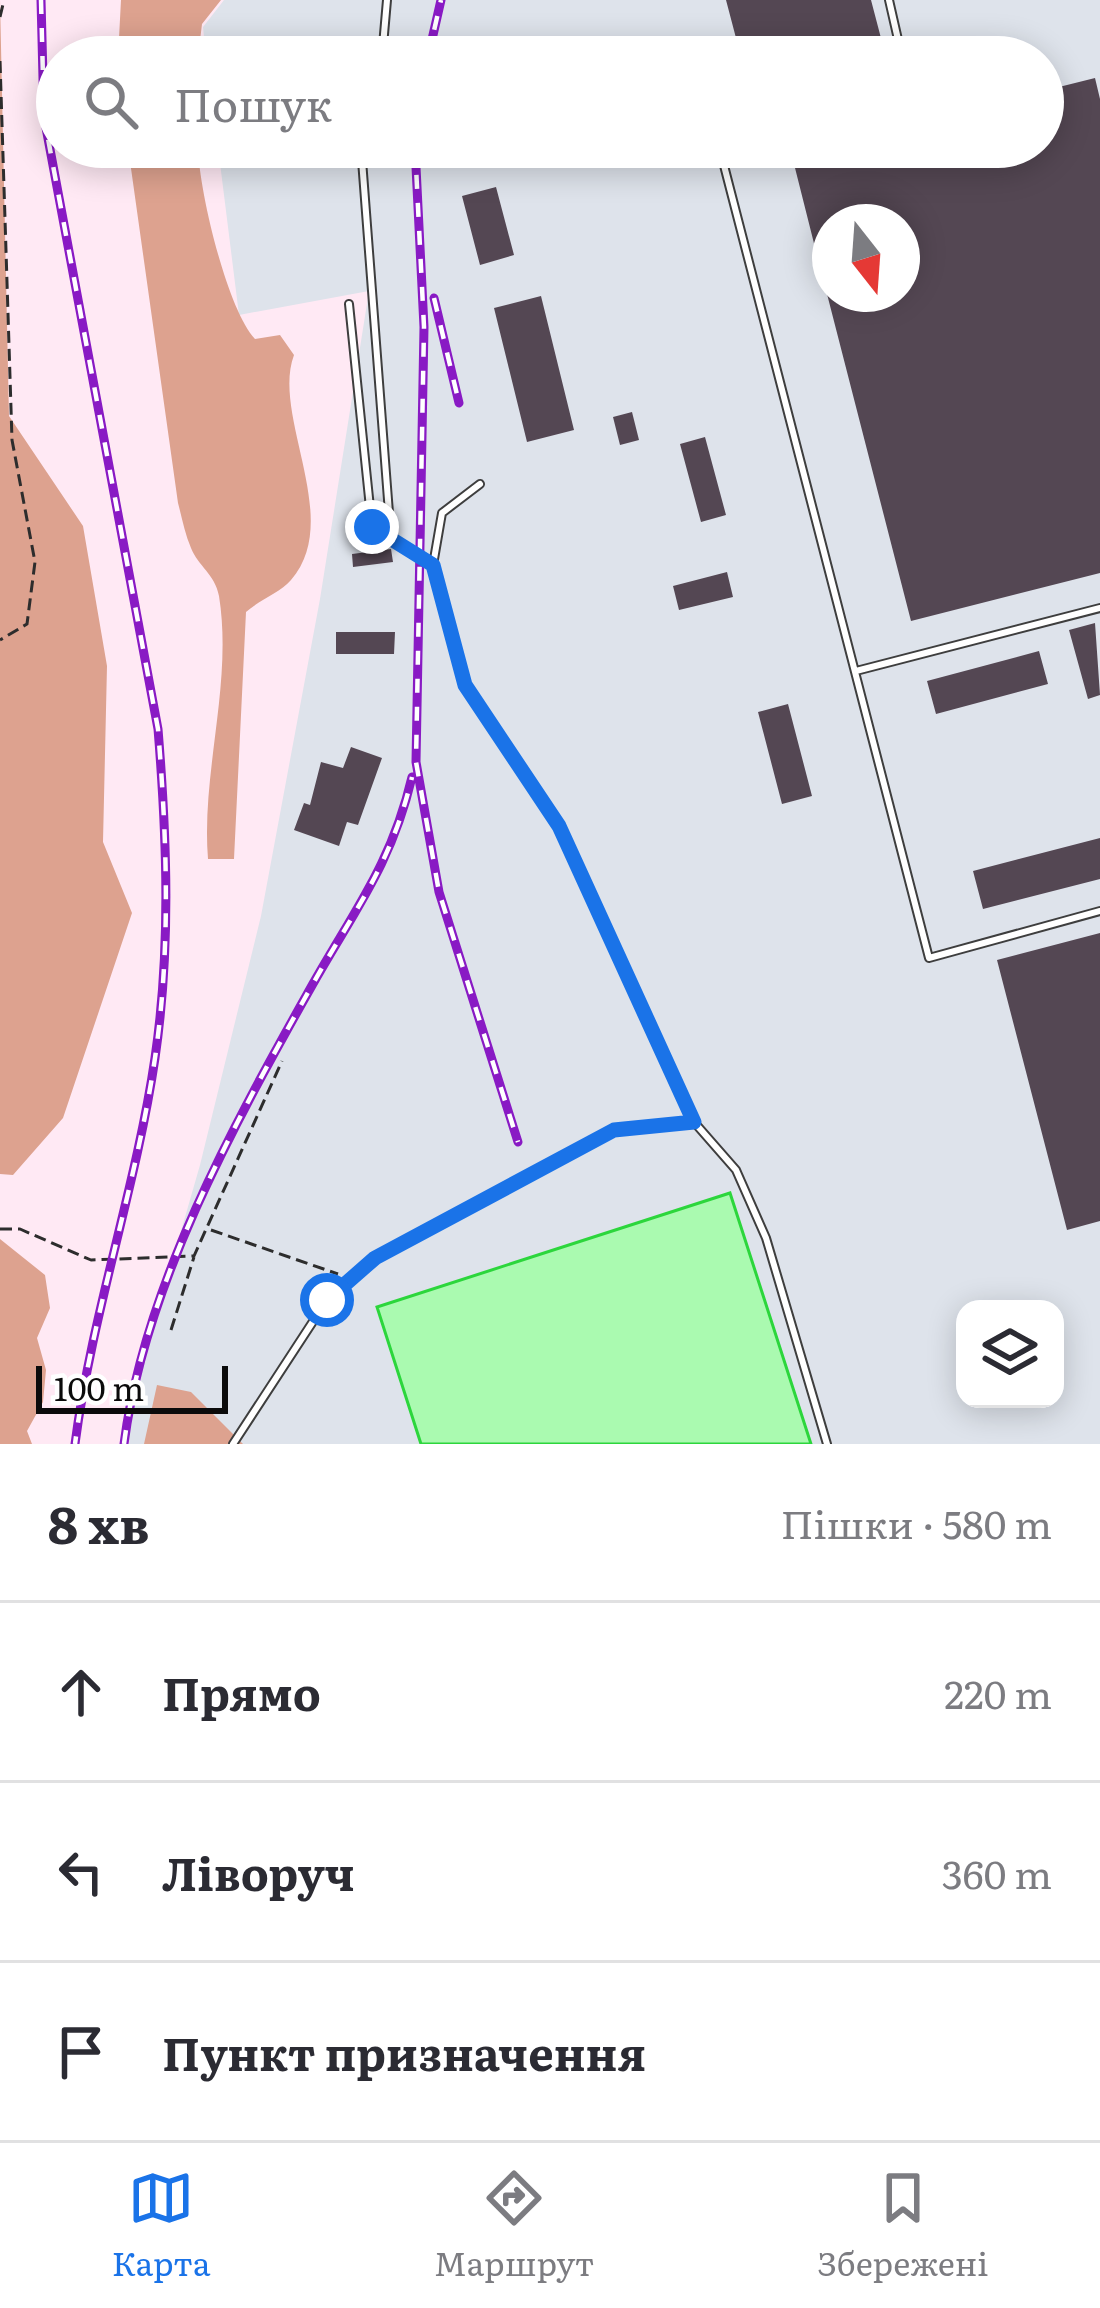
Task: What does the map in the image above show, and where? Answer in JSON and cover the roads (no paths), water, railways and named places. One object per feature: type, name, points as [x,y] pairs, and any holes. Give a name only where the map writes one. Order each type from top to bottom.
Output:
[{"type":"lane","points":[[384,36],[387,0]]},
{"type":"lane","points":[[889,0],[897,36]]},
{"type":"lane","points":[[363,168],[391,538]]},
{"type":"lane","points":[[725,168],[929,958],[1100,911]]},
{"type":"lane","points":[[349,304],[372,527],[433,565]]},
{"type":"lane","points":[[480,484],[442,513],[433,565],[465,685],[559,826],[694,1122],[736,1170],[766,1238],[827,1444]]},
{"type":"lane","points":[[856,670],[1100,608]]},
{"type":"lane","points":[[233,1444],[327,1300],[375,1258],[614,1130],[694,1122]]},
{"type":"railway","points":[[41,0],[42,36]]},
{"type":"railway","points":[[433,36],[441,0]]},
{"type":"railway","points":[[54,168],[158,729],[165,853],[165,935],[155,1058],[75,1444]]},
{"type":"railway","points":[[416,168],[424,327],[416,762],[439,892],[518,1142]]},
{"type":"railway","points":[[434,298],[459,403]]},
{"type":"railway","points":[[124,1444],[151,1326],[196,1209],[251,1096],[382,863],[412,777]]}]
